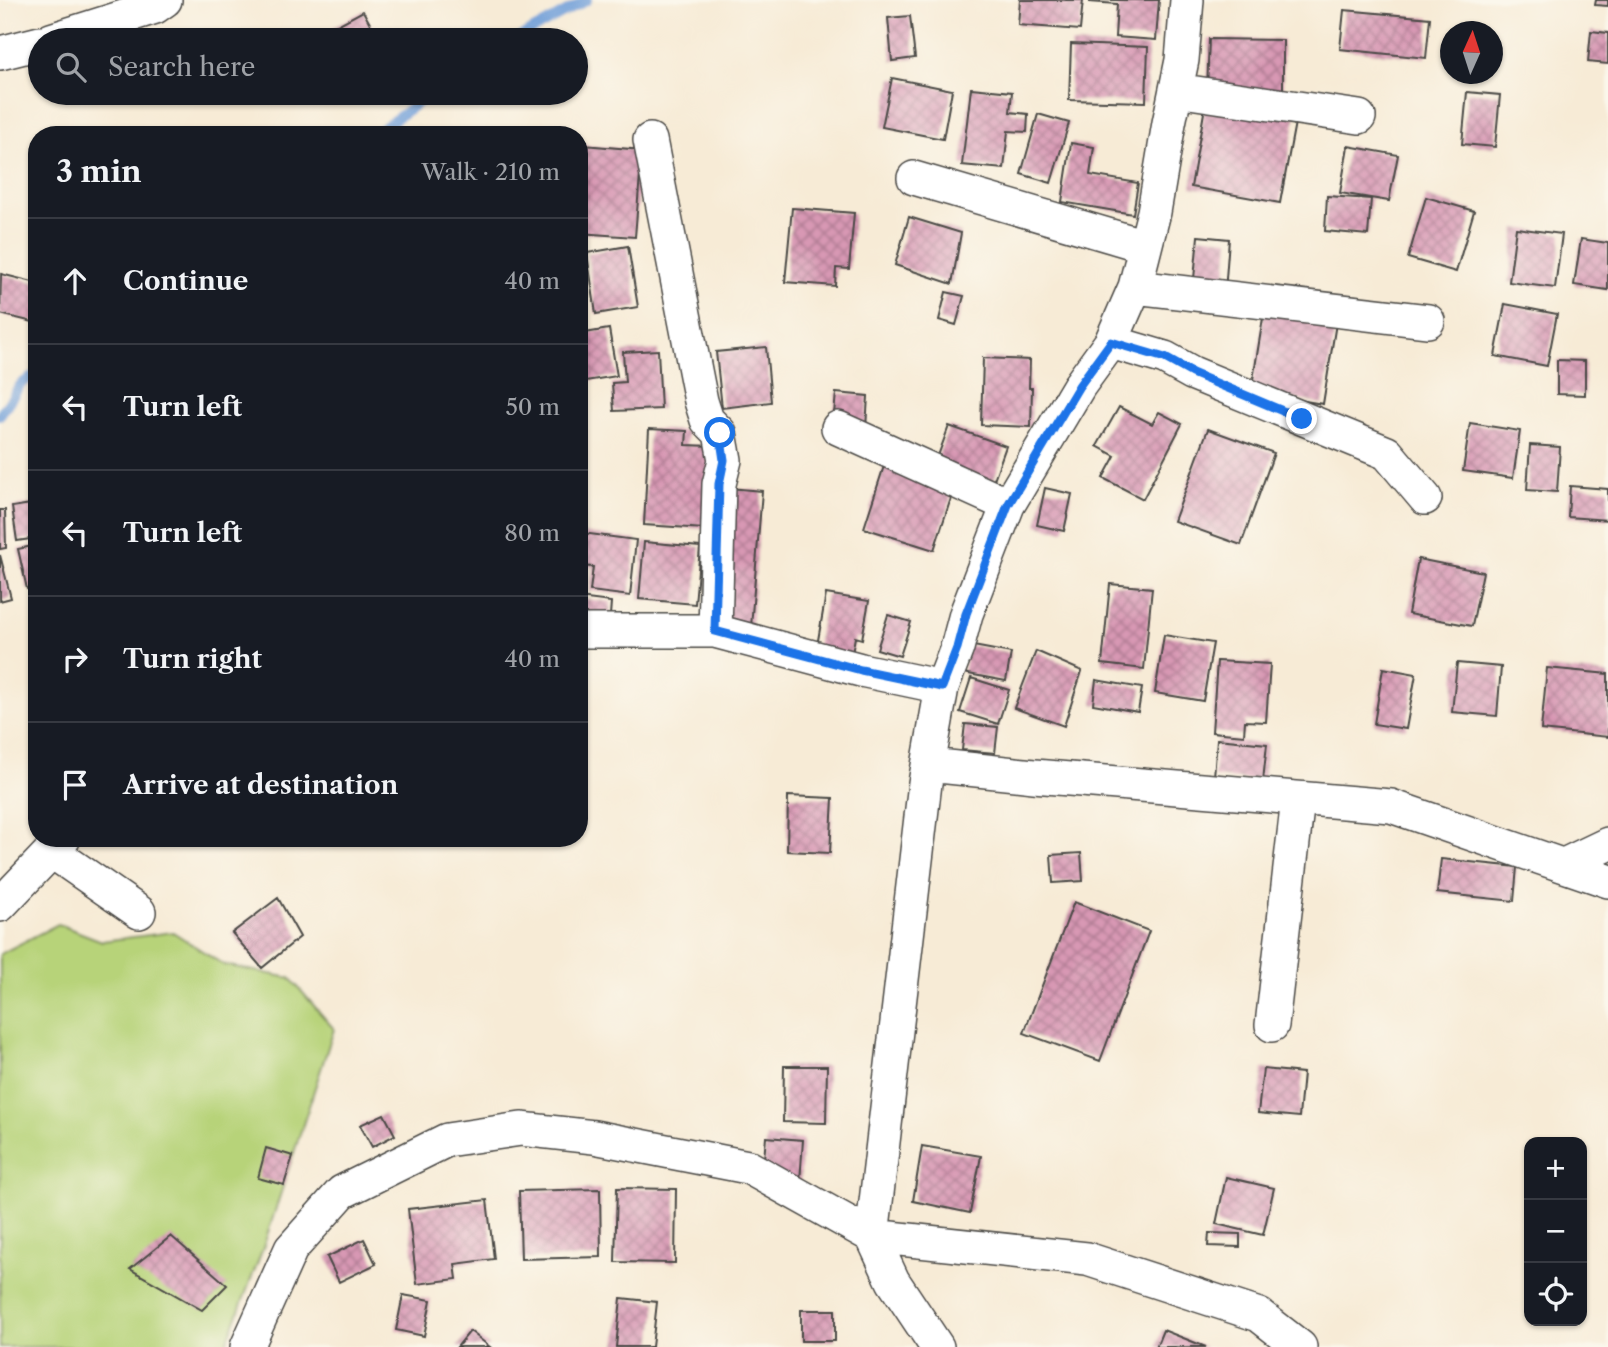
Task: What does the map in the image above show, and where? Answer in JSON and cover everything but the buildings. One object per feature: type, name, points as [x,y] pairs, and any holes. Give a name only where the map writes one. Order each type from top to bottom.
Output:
[{"type":"street","points":[[937,1347],[893,1281],[872,1236],[929,765],[942,687],[966,614],[1008,505],[1079,386],[1111,342],[1135,287],[1154,212],[1182,60],[1188,0]]},
{"type":"street","points":[[84,28],[157,2]]},
{"type":"street","points":[[0,53],[28,46]]},
{"type":"street","points":[[1176,90],[1359,117]]},
{"type":"street","points":[[650,140],[701,401],[707,420],[720,433],[722,441],[724,460],[719,484],[715,631]]},
{"type":"street","points":[[914,178],[1145,246]]},
{"type":"street","points":[[1135,287],[1428,321]]},
{"type":"street","points":[[1111,342],[1165,358],[1192,373],[1387,453],[1425,498]]},
{"type":"street","points":[[838,428],[1008,505]]},
{"type":"street","points":[[588,631],[715,631],[861,670],[942,687]]},
{"type":"street","points":[[929,765],[1391,806],[1608,881]]},
{"type":"street","points":[[1272,1025],[1298,799]]},
{"type":"street","points":[[1564,865],[1608,844]]},
{"type":"street","points":[[0,905],[56,847]]},
{"type":"street","points":[[60,847],[139,912]]},
{"type":"street","points":[[247,1347],[291,1249],[342,1192],[447,1140],[521,1129],[594,1137],[748,1167],[872,1236],[1087,1259],[1259,1315],[1300,1347]]},
{"type":"green space","points":[[58,924],[102,941],[173,932],[224,965],[290,978],[334,1029],[262,1251],[225,1347],[0,1347],[0,954]]},
{"type":"waterway","points":[[537,28],[587,0]]},
{"type":"waterway","points":[[386,126],[415,105]]},
{"type":"waterway","points":[[0,415],[21,384],[28,379]]},
{"type":"route","points":[[720,433],[724,460],[719,484],[715,631],[861,670],[942,687],[966,614],[1008,505],[1079,386],[1111,342],[1165,358],[1192,373],[1302,419]]}]
